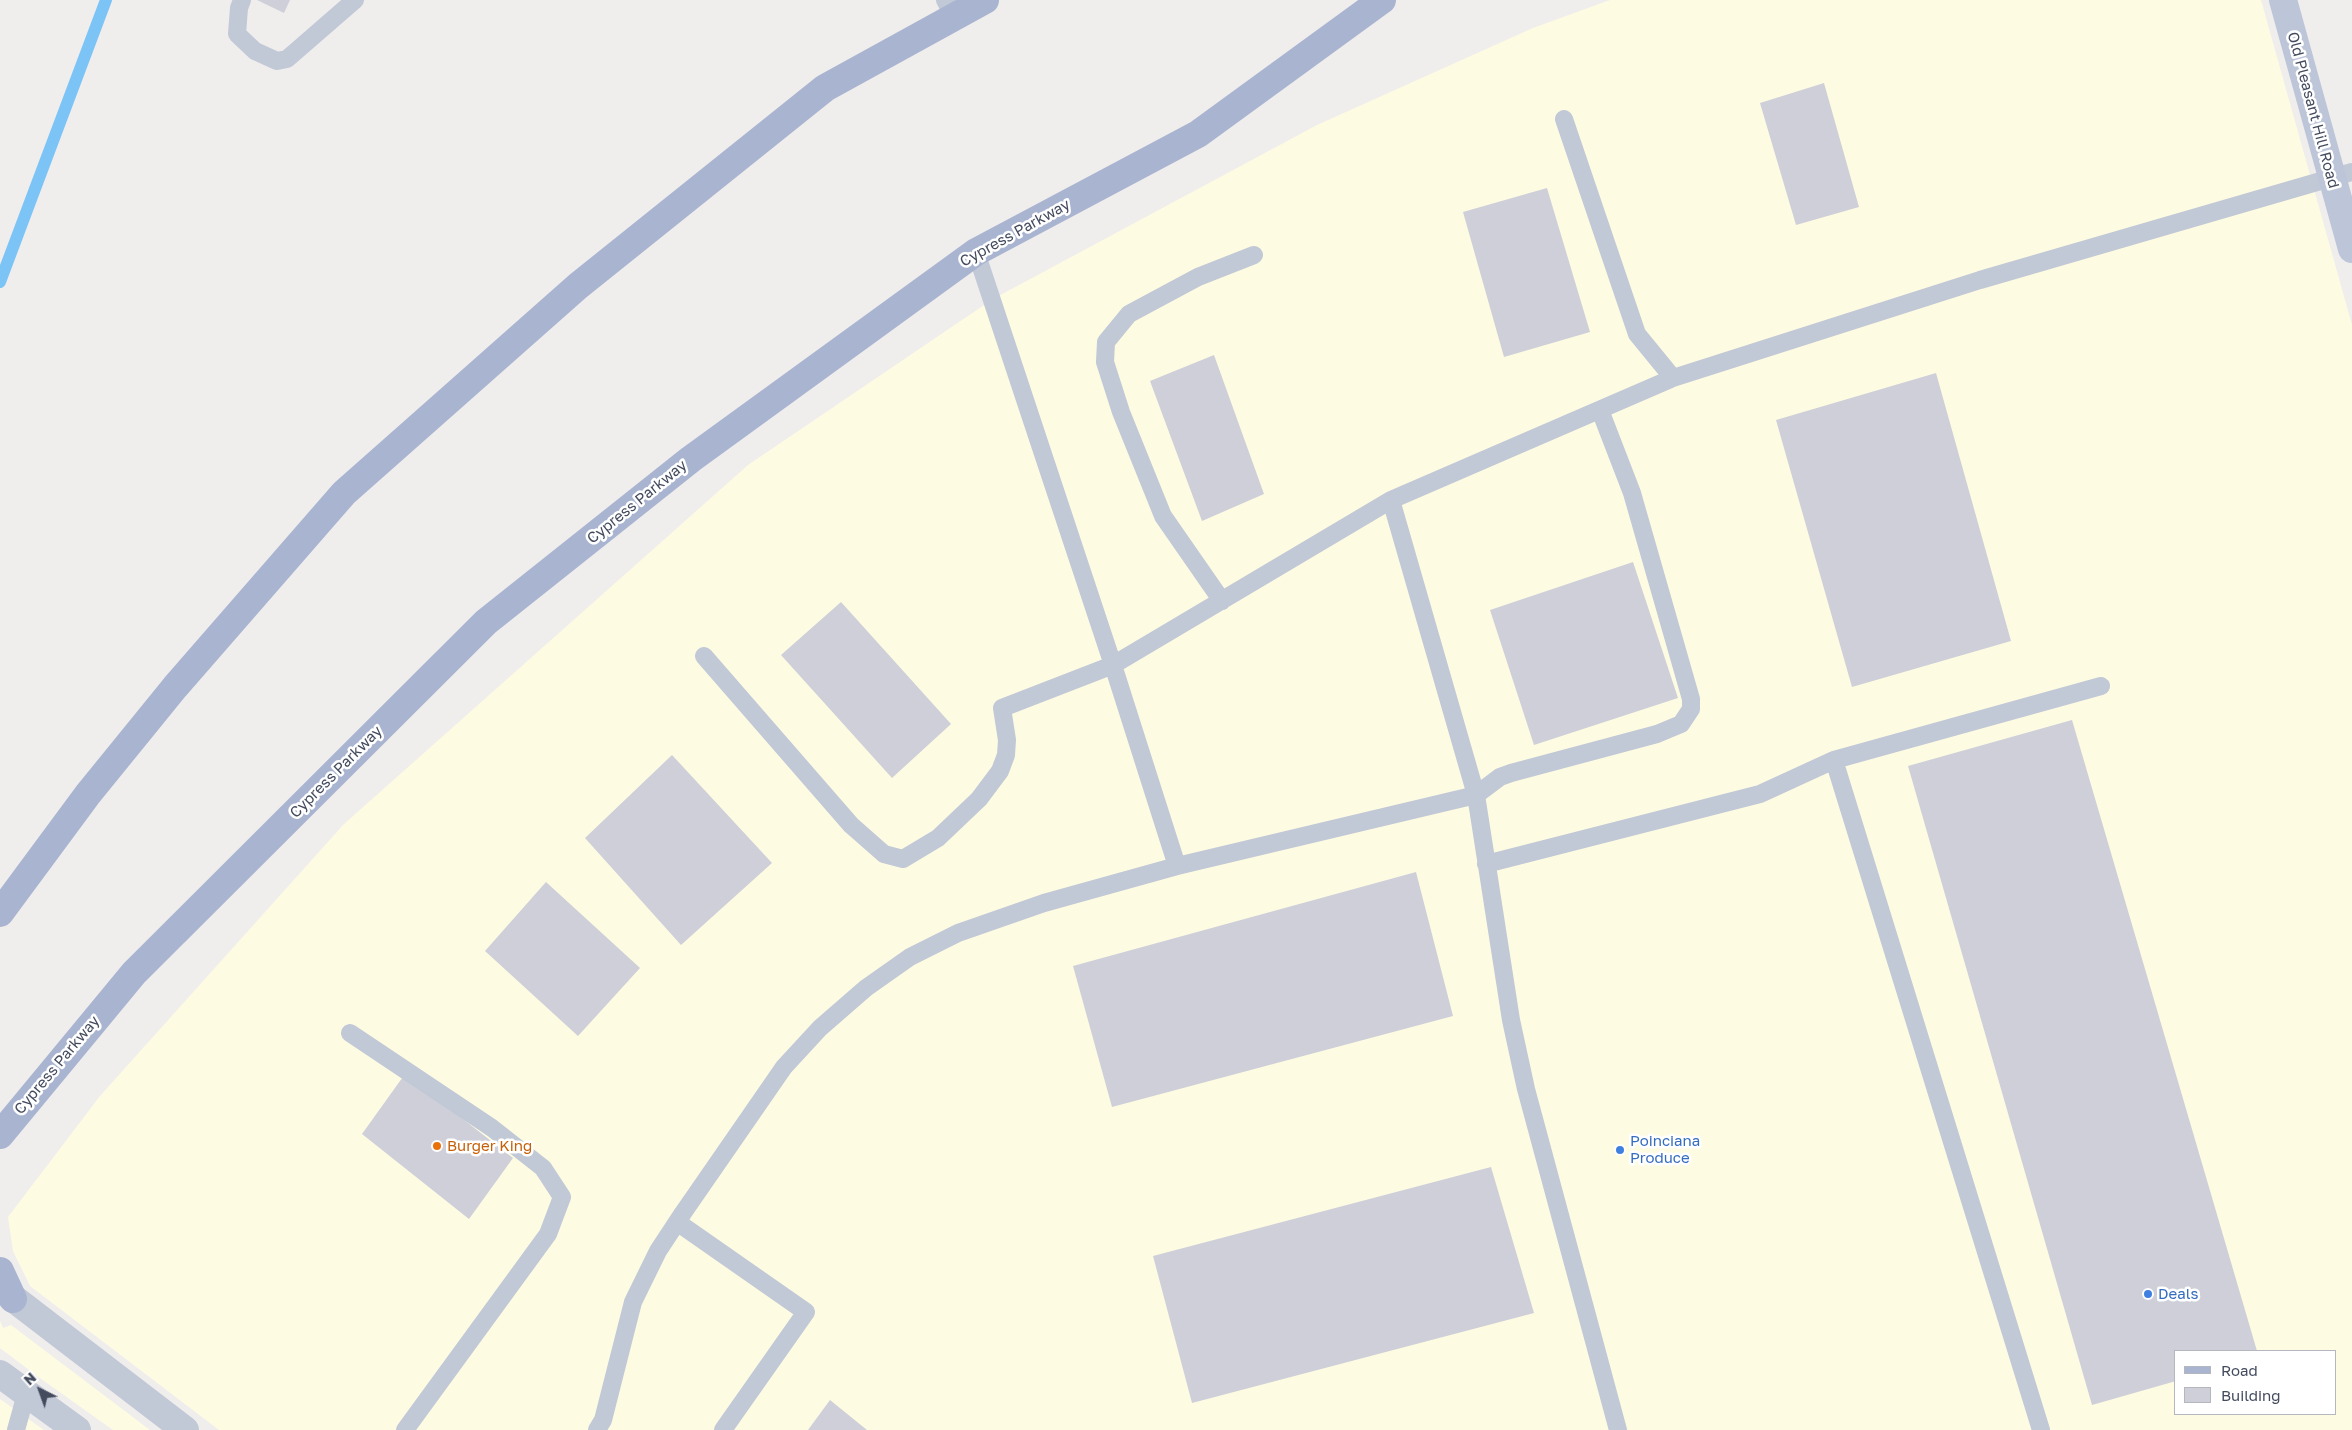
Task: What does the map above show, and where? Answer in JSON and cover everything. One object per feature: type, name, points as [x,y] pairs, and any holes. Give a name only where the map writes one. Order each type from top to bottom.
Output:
[{"type":"main road","points":[[0,913],[88,794],[169,695],[344,492],[578,286],[826,88],[950,8],[985,0]]},
{"type":"main road","name":"Cypress Parkway","points":[[1,1137],[134,973],[486,622],[691,459],[976,252],[1198,134],[1382,0]]},
{"type":"main road","points":[[0,1271],[6,1294]]},
{"type":"street","name":"Old Pleasant Hill Road","points":[[2283,0],[2342,174],[2352,249]]},
{"type":"street","points":[[6,1294],[185,1430]]},
{"type":"street","points":[[0,1374],[77,1430]]},
{"type":"lane","points":[[242,0],[239,8],[237,34],[255,51],[278,61],[287,59],[355,0]]},
{"type":"lane","points":[[1564,119],[1637,334],[1673,378]]},
{"type":"lane","points":[[704,656],[852,825],[884,854],[903,859],[938,838],[979,799],[1000,771],[1006,755],[1007,740],[1002,708],[1113,665],[1392,500],[1673,378],[1980,280],[2342,174]]},
{"type":"lane","points":[[976,252],[1113,665],[1177,866]]},
{"type":"lane","points":[[1222,601],[1163,516],[1119,404],[1105,362],[1106,342],[1129,314],[1198,277],[1254,255]]},
{"type":"lane","points":[[598,1430],[603,1420],[633,1302],[658,1251],[677,1222],[784,1067],[820,1028],[866,988],[910,957],[958,933],[1044,903],[1177,866],[1476,795],[1500,777],[1511,773],[1670,729],[1680,724],[1691,710],[1691,699],[1632,493],[1600,410]]},
{"type":"lane","points":[[1392,500],[1476,795],[1510,1020],[1526,1089],[1618,1430]]},
{"type":"lane","points":[[1486,864],[1760,794],[1834,760],[2101,686]]},
{"type":"lane","points":[[1834,760],[2041,1430]]},
{"type":"lane","points":[[350,1033],[492,1128],[543,1168],[562,1197],[548,1234],[405,1430]]},
{"type":"lane","points":[[677,1222],[806,1312],[723,1430]]},
{"type":"lane","points":[[16,1430],[26,1394]]},
{"type":"shaded area","points":[[1610,0],[2261,0],[2352,325],[2352,1430],[219,1430],[30,1286],[13,1251],[8,1217],[100,1096],[344,824],[748,465],[993,299],[1317,125],[1533,28]]},
{"type":"shaded area","points":[[0,1321],[3,1328],[11,1325],[150,1430],[113,1430],[37,1376],[0,1348]]},
{"type":"shaded area","points":[[0,1399],[44,1430],[0,1430]]},
{"type":"building","points":[[257,0],[290,0],[284,13]]},
{"type":"building","points":[[1824,83],[1859,207],[1796,225],[1760,103]]},
{"type":"building","points":[[1547,188],[1590,332],[1504,357],[1463,212]]},
{"type":"building","points":[[1214,355],[1264,494],[1202,521],[1150,381]]},
{"type":"building","points":[[1936,373],[2011,641],[1852,687],[1776,420]]},
{"type":"building","points":[[1633,562],[1678,698],[1534,745],[1490,610]]},
{"type":"building","points":[[841,602],[951,724],[892,778],[781,655]]},
{"type":"building","points":[[2072,720],[2257,1350],[2174,1350],[2174,1382],[2092,1405],[1908,766]]},
{"type":"building","points":[[672,755],[772,863],[681,945],[585,838]]},
{"type":"building","points":[[1416,872],[1453,1016],[1112,1107],[1073,966]]},
{"type":"building","points":[[546,882],[640,968],[578,1036],[485,951]]},
{"type":"building","name":"Burger King","points":[[405,1074],[513,1158],[469,1219],[362,1134]]},
{"type":"building","points":[[1491,1167],[1534,1313],[1192,1403],[1153,1256]]},
{"type":"building","points":[[830,1400],[867,1430],[808,1430]]},
{"type":"waterway","points":[[0,282],[106,0]]},
{"type":"place","name":"Burger King","points":[[437,1146]]},
{"type":"place","name":"Poinciana Produce","points":[[1620,1150]]},
{"type":"place","name":"Deals","points":[[2148,1294]]}]
